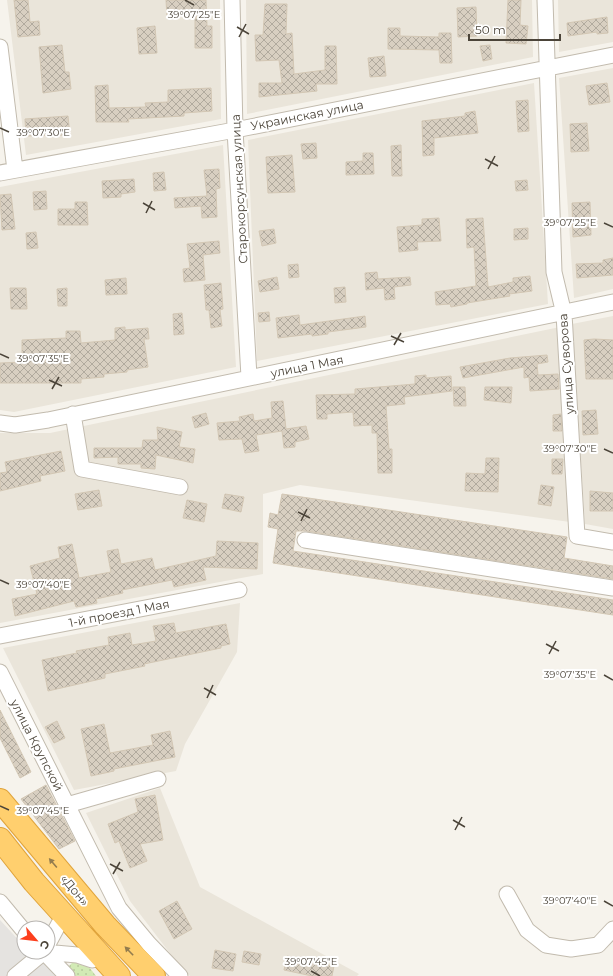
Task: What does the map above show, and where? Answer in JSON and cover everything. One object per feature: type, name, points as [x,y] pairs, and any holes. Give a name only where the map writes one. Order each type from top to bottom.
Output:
[{"type":"highway","name":"«Дон»","points":[[0,800],[105,925],[154,976]]},
{"type":"highway","name":"«Дон»","points":[[0,839],[34,882],[119,976]]},
{"type":"street","name":"Старокорсунская улица","points":[[232,0],[235,130],[249,377]]},
{"type":"street","name":"улица Суворова","points":[[545,0],[546,67],[554,272],[564,314],[577,536],[613,542]]},
{"type":"street","points":[[0,47],[7,171]]},
{"type":"street","name":"Украинская улица","points":[[7,171],[235,130],[546,67],[613,55]]},
{"type":"street","name":"улица 1 Мая","points":[[0,424],[15,425],[73,414],[564,314],[613,302]]},
{"type":"street","points":[[73,414],[82,469],[180,487]]},
{"type":"street","points":[[305,540],[613,588]]},
{"type":"street","name":"1-й проезд 1 Мая","points":[[0,636],[239,590]]},
{"type":"street","name":"улица Крупской","points":[[0,672],[119,908],[149,944],[180,976]]},
{"type":"street","points":[[67,805],[158,779]]},
{"type":"street","points":[[34,882],[104,976]]},
{"type":"street","points":[[507,894],[527,930],[546,945],[571,949],[598,945],[613,929]]},
{"type":"street","points":[[0,902],[16,921]]},
{"type":"street","points":[[56,929],[62,918]]},
{"type":"street","points":[[56,953],[77,955],[92,960]]},
{"type":"street","points":[[16,976],[35,960]]},
{"type":"street","points":[[52,960],[67,976]]},
{"type":"shaded area","points":[[7,0],[220,0],[221,119],[26,155]]},
{"type":"shaded area","points":[[246,0],[532,0],[533,57],[247,114]]},
{"type":"shaded area","points":[[558,0],[613,0],[613,42],[559,52]]},
{"type":"shaded area","points":[[613,68],[613,289],[574,298],[559,78]]},
{"type":"shaded area","points":[[534,83],[548,304],[257,361],[248,140]]},
{"type":"shaded area","points":[[223,145],[236,367],[14,412],[0,410],[0,187]]},
{"type":"shaded area","points":[[613,316],[613,529],[585,524],[572,324]]},
{"type":"shaded area","points":[[560,327],[570,522],[300,485],[263,494],[263,574],[0,623],[0,433],[50,433]]},
{"type":"shaded area","points":[[240,603],[237,652],[185,744],[176,771],[74,790],[3,648]]},
{"type":"shaded area","points":[[160,788],[200,887],[359,974],[357,976],[190,976],[182,969],[130,901],[86,813]]},
{"type":"shaded area","points":[[0,920],[16,937],[16,960],[42,960],[57,976],[0,976]]},
{"type":"green space","points":[[73,962],[90,968],[96,976],[75,976],[68,967]]},
{"type":"building","points":[[14,0],[28,0],[30,22],[39,21],[40,35],[18,37]]},
{"type":"building","points":[[166,0],[206,0],[207,26],[212,26],[212,48],[195,48],[195,14],[167,17]]},
{"type":"building","points":[[508,0],[521,0],[520,25],[528,26],[526,44],[506,43]]},
{"type":"building","points":[[265,4],[287,4],[286,34],[292,33],[294,74],[325,70],[325,46],[336,46],[337,84],[316,84],[317,91],[259,97],[259,83],[282,83],[279,60],[256,61],[255,35],[263,35]]},
{"type":"building","points":[[476,7],[477,36],[458,37],[457,8]]},
{"type":"building","points":[[607,17],[608,33],[597,34],[597,32],[568,36],[567,23]]},
{"type":"building","points":[[155,26],[157,53],[139,54],[137,28]]},
{"type":"building","points":[[388,28],[400,28],[400,36],[439,37],[439,33],[451,33],[452,63],[440,63],[439,50],[388,49]]},
{"type":"building","points":[[62,45],[65,72],[69,72],[71,89],[43,93],[39,47]]},
{"type":"building","points":[[490,45],[492,59],[483,61],[480,46]]},
{"type":"building","points":[[384,56],[386,76],[370,77],[368,58]]},
{"type":"building","points":[[607,83],[610,102],[589,105],[586,86]]},
{"type":"building","points":[[108,85],[109,108],[146,107],[145,103],[168,102],[168,90],[211,88],[212,111],[184,113],[184,116],[128,119],[129,122],[96,122],[95,86]]},
{"type":"building","points":[[528,100],[529,131],[518,132],[516,101]]},
{"type":"building","points":[[475,111],[478,133],[434,138],[434,155],[423,156],[422,121],[465,116],[465,113]]},
{"type":"building","points":[[68,116],[70,135],[26,136],[25,119]]},
{"type":"building","points":[[587,123],[589,151],[571,152],[570,124]]},
{"type":"building","points":[[316,143],[317,158],[303,159],[301,144]]},
{"type":"building","points":[[401,145],[402,176],[392,176],[391,146]]},
{"type":"building","points":[[363,153],[373,153],[374,174],[346,175],[346,162],[363,161]]},
{"type":"building","points":[[292,155],[295,192],[268,193],[266,157]]},
{"type":"building","points":[[219,169],[220,188],[216,189],[217,217],[202,218],[201,206],[175,208],[174,198],[207,196],[204,170]]},
{"type":"building","points":[[164,172],[166,190],[154,191],[153,173]]},
{"type":"building","points":[[134,179],[135,192],[121,194],[121,197],[103,198],[102,181]]},
{"type":"building","points":[[527,180],[528,190],[516,191],[515,181]]},
{"type":"building","points":[[46,191],[47,209],[34,210],[33,192]]},
{"type":"building","points":[[11,194],[15,229],[2,230],[0,195]]},
{"type":"building","points":[[75,202],[87,202],[88,225],[58,225],[58,209],[75,209]]},
{"type":"building","points":[[590,202],[591,235],[573,237],[572,203]]},
{"type":"building","points":[[439,218],[441,241],[417,242],[418,250],[399,252],[397,227],[422,225],[422,219]]},
{"type":"building","points":[[483,218],[488,287],[513,282],[513,278],[530,276],[532,291],[509,294],[510,296],[451,307],[450,304],[436,305],[435,292],[476,286],[474,247],[467,248],[466,219]]},
{"type":"building","points":[[528,228],[528,239],[514,240],[514,229]]},
{"type":"building","points":[[274,229],[276,243],[262,246],[259,231]]},
{"type":"building","points":[[36,232],[38,248],[27,249],[26,233]]},
{"type":"building","points":[[219,241],[220,253],[203,255],[205,280],[184,282],[183,269],[190,268],[187,244]]},
{"type":"building","points":[[613,258],[613,275],[577,278],[576,264],[603,263],[603,260]]},
{"type":"building","points":[[298,264],[299,277],[289,278],[288,265]]},
{"type":"building","points":[[377,272],[378,279],[410,277],[411,285],[394,287],[395,299],[385,300],[384,288],[366,290],[365,273]]},
{"type":"building","points":[[277,277],[279,289],[260,292],[258,281]]},
{"type":"building","points":[[126,278],[127,294],[106,295],[105,280]]},
{"type":"building","points":[[221,283],[223,309],[220,310],[222,326],[211,328],[209,310],[206,310],[204,285]]},
{"type":"building","points":[[345,287],[346,302],[335,303],[334,288]]},
{"type":"building","points":[[10,288],[26,288],[27,309],[11,309]]},
{"type":"building","points":[[67,288],[67,306],[58,306],[57,289]]},
{"type":"building","points":[[269,312],[270,321],[259,322],[258,313]]},
{"type":"building","points":[[182,313],[184,334],[174,335],[173,314]]},
{"type":"building","points":[[299,315],[300,325],[365,316],[366,327],[328,332],[328,334],[312,336],[312,334],[278,338],[276,318]]},
{"type":"building","points":[[125,327],[125,330],[148,328],[149,339],[144,339],[148,367],[127,370],[127,372],[104,374],[104,377],[81,379],[81,383],[0,383],[0,363],[22,362],[22,340],[66,338],[66,331],[80,331],[81,343],[115,340],[115,328]]},
{"type":"building","points":[[584,340],[613,340],[613,379],[586,379]]},
{"type":"building","points":[[547,355],[548,362],[537,364],[538,375],[558,374],[559,389],[530,391],[529,377],[524,378],[524,367],[463,378],[460,367],[510,358]]},
{"type":"building","points":[[426,375],[426,378],[451,376],[452,391],[404,397],[405,404],[386,406],[389,449],[392,449],[392,473],[378,473],[377,433],[372,433],[372,425],[354,426],[353,412],[327,414],[327,419],[317,419],[316,395],[355,394],[355,389],[415,384],[415,376]]},
{"type":"building","points":[[453,387],[465,387],[466,406],[454,406]]},
{"type":"building","points":[[485,387],[512,387],[511,403],[484,400]]},
{"type":"building","points":[[283,401],[286,429],[306,426],[309,439],[295,442],[295,447],[284,448],[282,431],[256,435],[259,451],[245,453],[242,439],[219,440],[217,423],[240,421],[239,417],[253,414],[254,421],[272,418],[271,402]]},
{"type":"building","points":[[596,410],[598,434],[583,435],[582,411]]},
{"type":"building","points":[[206,413],[209,424],[195,428],[192,417]]},
{"type":"building","points":[[561,414],[562,431],[553,431],[553,415]]},
{"type":"building","points":[[157,427],[182,432],[179,447],[195,449],[193,463],[156,455],[155,469],[141,468],[141,464],[118,464],[118,457],[94,458],[94,448],[142,448],[143,440],[158,440]]},
{"type":"building","points":[[61,451],[65,471],[40,476],[41,481],[0,491],[0,473],[7,472],[5,462]]},
{"type":"building","points":[[486,458],[499,458],[498,492],[465,491],[466,473],[485,474]]},
{"type":"building","points":[[552,459],[563,459],[562,474],[552,474]]},
{"type":"building","points":[[541,485],[554,487],[551,506],[538,504]]},
{"type":"building","points":[[99,490],[102,506],[78,510],[75,494]]},
{"type":"building","points":[[590,491],[613,493],[613,511],[590,511]]},
{"type":"building","points":[[225,494],[244,497],[241,512],[222,508]]},
{"type":"building","points":[[282,494],[567,537],[564,558],[613,566],[613,579],[306,531],[296,531],[293,551],[613,600],[613,615],[273,563],[278,529],[268,527],[270,513],[278,515]]},
{"type":"building","points":[[187,500],[207,504],[204,522],[183,518]]},
{"type":"building","points":[[217,541],[258,543],[257,569],[203,567],[206,580],[174,587],[172,580],[122,590],[123,593],[96,599],[97,603],[76,607],[74,601],[15,616],[12,599],[37,594],[30,566],[60,558],[58,547],[72,544],[79,578],[111,572],[107,551],[118,549],[121,564],[152,558],[155,570],[216,556]]},
{"type":"building","points":[[174,623],[176,633],[226,624],[230,644],[221,646],[221,648],[144,664],[145,666],[105,674],[105,678],[48,691],[42,660],[77,653],[76,651],[109,645],[108,637],[130,633],[132,645],[156,641],[153,626]]},
{"type":"building","points":[[0,710],[31,772],[20,778],[0,738]]},
{"type":"building","points":[[57,721],[65,738],[54,743],[45,727]]},
{"type":"building","points":[[104,724],[110,753],[153,745],[151,735],[170,731],[175,757],[114,769],[114,771],[91,776],[81,729]]},
{"type":"building","points":[[46,785],[75,841],[59,849],[21,799]]},
{"type":"building","points":[[155,795],[163,840],[140,844],[147,861],[130,868],[119,841],[115,843],[108,824],[138,812],[135,799]]},
{"type":"building","points":[[177,901],[192,929],[174,939],[159,911]]},
{"type":"building","points":[[215,950],[236,954],[233,971],[212,968]]},
{"type":"building","points":[[244,951],[261,954],[259,965],[242,962]]},
{"type":"building","points":[[287,956],[334,966],[332,976],[312,976],[284,970]]}]
